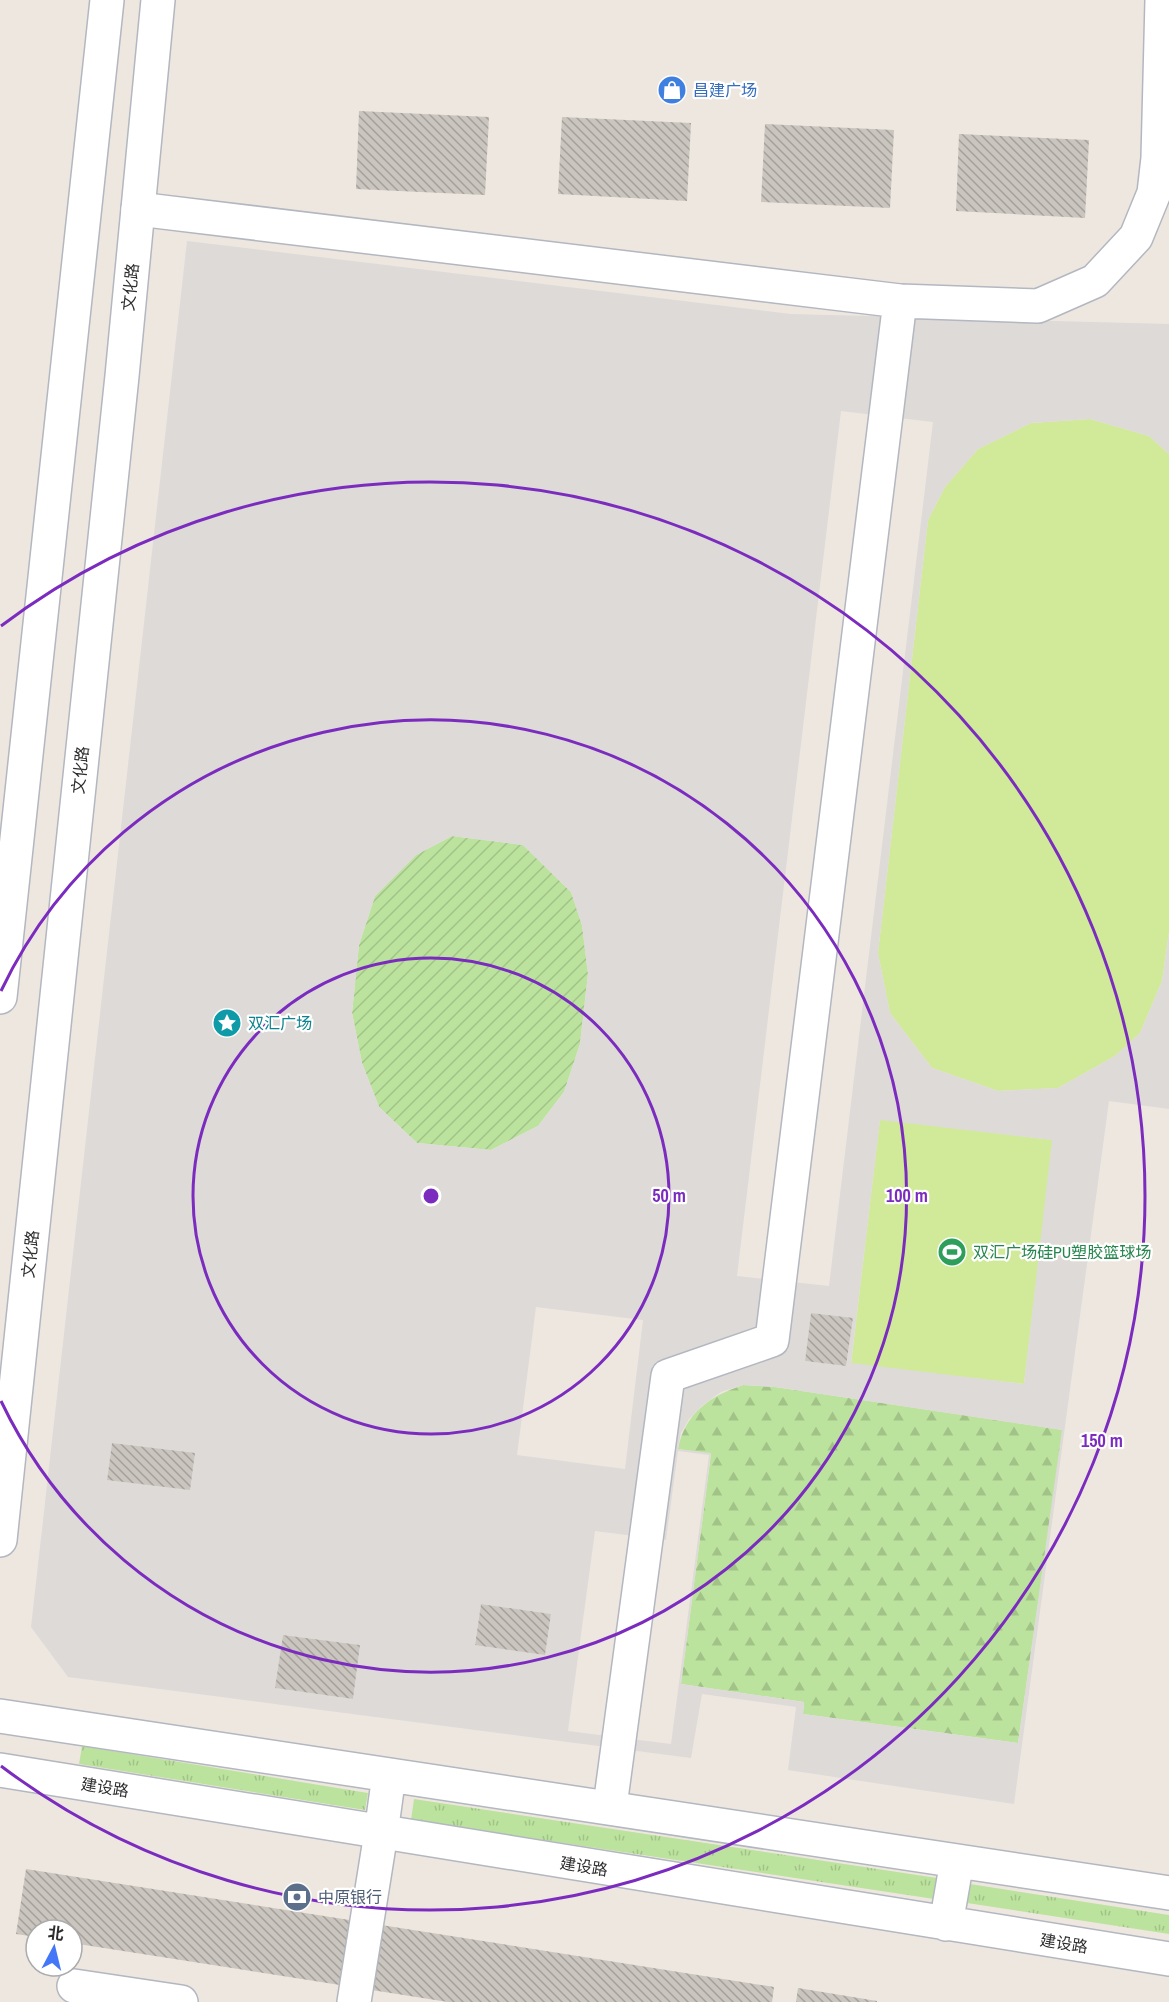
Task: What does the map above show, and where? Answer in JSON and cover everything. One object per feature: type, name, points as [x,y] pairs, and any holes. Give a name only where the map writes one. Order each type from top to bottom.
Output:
[{"type":"street","points":[[0,997],[107,0]]},
{"type":"street","name":"文化路","points":[[0,1540],[158,0]]},
{"type":"street","points":[[138,209],[900,301],[1038,306],[1095,281],[1136,237],[1154,193],[1162,0]]},
{"type":"street","points":[[610,1806],[668,1376],[772,1340],[900,301]]},
{"type":"street","points":[[0,1716],[610,1806],[1169,1893]]},
{"type":"street","name":"建设路","points":[[0,1770],[1169,1959]]},
{"type":"street","points":[[354,2002],[389,1775]]},
{"type":"street","points":[[946,1924],[957,1861]]},
{"type":"street","points":[[74,1986],[181,2002]]},
{"type":"green space","points":[[1090,419],[1149,436],[1169,454],[1169,932],[1162,981],[1140,1033],[1115,1056],[1058,1088],[998,1091],[932,1068],[890,1013],[878,953],[928,520],[945,487],[978,449],[1031,423]]},
{"type":"green space","points":[[452,836],[523,845],[571,892],[582,925],[588,974],[580,1044],[564,1092],[538,1126],[491,1150],[417,1143],[379,1107],[362,1063],[352,1013],[359,945],[375,896],[416,855]]},
{"type":"green space","name":"双汇广场硅PU塑胶篮球场","points":[[880,1119],[1053,1140],[1024,1384],[851,1364]]},
{"type":"green space","points":[[743,1385],[775,1387],[1063,1430],[1018,1743],[803,1714],[804,1702],[681,1684],[711,1454],[678,1449],[686,1425],[701,1408],[720,1395]]},
{"type":"green space","points":[[82,1746],[368,1793],[365,1810],[79,1764]]},
{"type":"green space","points":[[414,1799],[937,1878],[934,1899],[411,1820]]},
{"type":"green space","points":[[970,1884],[1169,1915],[1169,1934],[967,1903]]},
{"type":"shaded area","name":"双汇广场","points":[[187,241],[791,314],[1169,324],[1169,454],[1149,436],[1090,419],[1031,423],[978,449],[945,487],[928,520],[878,953],[890,1013],[932,1068],[998,1091],[1058,1088],[1115,1056],[1140,1033],[1162,981],[1169,932],[1169,1109],[1109,1101],[1014,1804],[788,1770],[796,1707],[702,1694],[691,1758],[68,1677],[31,1627]],"holes":[[[841,411],[933,422],[829,1286],[737,1276]],[[452,836],[523,845],[571,892],[582,925],[588,974],[580,1044],[564,1092],[538,1126],[491,1150],[417,1143],[379,1107],[362,1063],[352,1013],[359,945],[375,896],[416,855]],[[880,1120],[1052,1140],[1024,1384],[851,1363]],[[536,1307],[643,1320],[625,1469],[517,1455]],[[811,1313],[853,1319],[846,1366],[805,1361]],[[743,1385],[775,1387],[1062,1430],[1018,1743],[803,1714],[804,1702],[681,1684],[711,1453],[678,1449],[681,1433],[689,1419],[721,1392]],[[112,1443],[195,1454],[107,1479]],[[678,1451],[709,1455],[671,1744],[568,1731],[595,1531],[666,1540]],[[481,1604],[551,1614],[545,1655],[475,1644]],[[283,1635],[360,1645],[353,1699],[276,1688]]]},
{"type":"building","points":[[359,111],[489,117],[485,195],[356,189]]},
{"type":"building","points":[[562,117],[691,123],[687,201],[558,194]]},
{"type":"building","points":[[765,124],[894,130],[890,208],[761,202]]},
{"type":"building","points":[[959,134],[1089,140],[1085,218],[956,211]]},
{"type":"building","points":[[811,1313],[853,1318],[846,1366],[805,1361]]},
{"type":"building","points":[[112,1443],[195,1453],[190,1490],[107,1480]]},
{"type":"building","points":[[481,1604],[551,1614],[545,1655],[475,1645]]},
{"type":"building","points":[[283,1635],[360,1645],[353,1699],[275,1688]]},
{"type":"building","points":[[26,1869],[774,1987],[772,2002],[448,2002],[84,1945],[84,1918],[24,1918],[24,1935],[16,1934]]},
{"type":"building","points":[[798,1988],[877,2001],[877,2002],[796,2002]]},
{"type":"place","name":"昌建广场","points":[[672,90]]},
{"type":"place","name":"双汇广场","points":[[227,1023]]},
{"type":"place","name":"双汇广场硅PU塑胶篮球场","points":[[952,1252]]},
{"type":"place","name":"中原银行","points":[[297,1897]]}]
